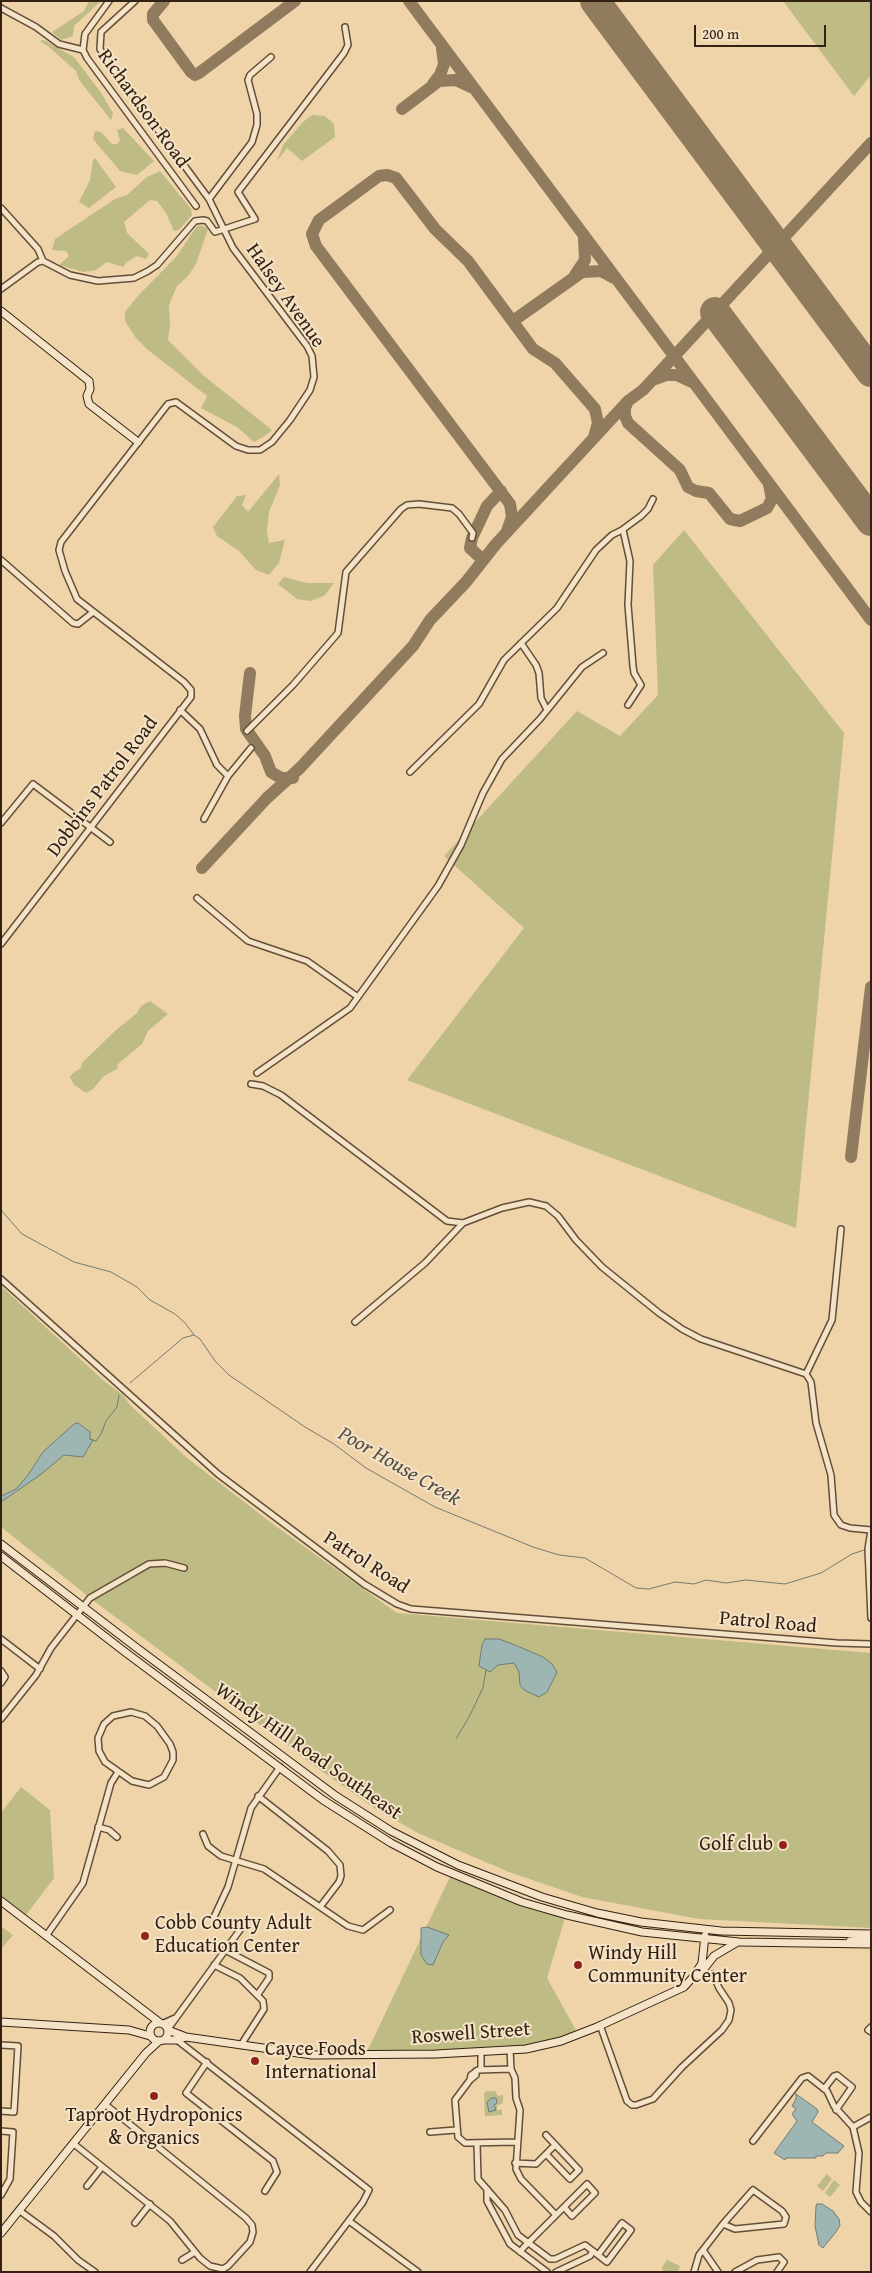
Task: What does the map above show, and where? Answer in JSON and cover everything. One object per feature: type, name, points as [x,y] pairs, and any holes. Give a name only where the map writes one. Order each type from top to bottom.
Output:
[{"type":"main road","points":[[1,310],[89,381],[90,389],[87,396],[89,404],[138,442]]},
{"type":"main road","name":"Windy Hill Road Southeast","points":[[1,1544],[318,1784],[370,1819],[421,1848],[494,1880],[560,1903],[627,1919],[706,1930],[871,1934]]},
{"type":"main road","name":"Windy Hill Road Southeast","points":[[1,1556],[335,1808],[391,1843],[437,1867],[522,1902],[599,1923],[642,1932],[739,1942],[871,1944]]},
{"type":"main road","points":[[1,1901],[139,2006],[160,2026],[167,2036],[143,2057],[1,2233]]},
{"type":"main road","name":"Roswell Street","points":[[160,2026],[188,2038],[325,2056],[481,2053],[552,2043],[600,2026],[684,1987],[702,1963],[706,1930]]},
{"type":"main road","points":[[840,1944],[858,1939],[871,1939]]},
{"type":"main road","points":[[684,1987],[695,1980],[718,1953],[739,1942]]},
{"type":"main road","points":[[1,2022],[129,2030],[160,2026]]},
{"type":"main road","points":[[143,2057],[150,2036],[150,2029],[160,2026]]},
{"type":"main road","points":[[129,2030],[161,2040]]},
{"type":"main road","name":"Roswell Street","points":[[161,2040],[188,2038]]},
{"type":"street","name":"Richardson Road","points":[[109,1],[85,34],[83,50],[196,206]]},
{"type":"street","name":"Halsey Avenue","points":[[135,1],[101,32],[100,49],[106,61],[209,200],[234,248],[307,346],[312,356],[314,377],[313,383],[290,420],[272,442],[260,450],[248,450],[236,446],[176,402],[168,404],[61,542],[59,550],[77,600],[184,682],[191,690],[191,697]]},
{"type":"street","points":[[1,8],[36,27],[59,44],[83,50]]},
{"type":"street","points":[[1,208],[38,249],[43,261],[70,276],[86,280],[134,278],[157,265],[195,221],[207,222],[216,232],[255,219],[238,192],[344,53],[348,45],[345,27]]},
{"type":"street","points":[[209,200],[252,142],[258,125],[248,80],[250,75],[271,57]]},
{"type":"street","points":[[1,289],[38,262],[43,261]]},
{"type":"street","points":[[410,772],[480,704],[504,660],[556,608],[596,550],[612,535],[623,530],[641,516],[653,499]]},
{"type":"street","points":[[248,731],[338,633],[346,572],[401,509],[408,504],[452,508],[459,514],[473,533],[472,538]]},
{"type":"street","points":[[623,530],[630,561],[628,606],[633,666],[634,674],[640,685],[628,705]]},
{"type":"street","points":[[1,560],[73,623],[78,624],[92,613]]},
{"type":"street","points":[[521,643],[536,665],[539,673],[541,698],[547,710]]},
{"type":"street","points":[[257,1072],[346,1012],[438,886],[461,845],[483,793],[502,759],[547,710],[582,667],[603,653]]},
{"type":"street","name":"Dobbins Patrol Road","points":[[1,944],[191,697]]},
{"type":"street","points":[[180,710],[200,729],[217,765],[228,776]]},
{"type":"street","points":[[204,819],[228,776],[251,748]]},
{"type":"street","points":[[1,823],[33,784],[110,842]]},
{"type":"street","points":[[197,898],[248,941],[307,961],[358,997]]},
{"type":"street","points":[[251,1084],[263,1086],[281,1095],[439,1216],[452,1222],[463,1223]]},
{"type":"street","points":[[355,1322],[425,1262],[463,1223],[518,1204],[538,1203],[546,1206],[558,1216],[576,1240],[602,1267],[674,1324],[701,1339],[806,1374],[811,1382],[816,1423],[831,1475],[834,1516],[840,1525],[871,1530],[868,1548],[871,1618]]},
{"type":"street","points":[[806,1374],[832,1320],[841,1229]]},
{"type":"street","name":"Patrol Road","points":[[1,1279],[218,1474],[364,1584],[397,1604],[411,1609],[837,1643],[871,1644]]},
{"type":"street","points":[[1,1719],[40,1669],[51,1648],[82,1606],[96,1593],[145,1566],[165,1563],[184,1568]]},
{"type":"street","points":[[2,1641],[40,1669]]},
{"type":"street","points":[[1,1671],[5,1677],[1,1683]]},
{"type":"street","points":[[138,1713],[151,1720],[164,1735],[170,1744],[173,1760],[164,1777],[149,1785],[132,1781],[118,1772],[106,1762],[99,1751],[98,1738],[100,1731],[104,1724],[114,1716],[138,1713]]},
{"type":"street","points":[[214,1917],[228,1887],[247,1817],[258,1796],[280,1767]]},
{"type":"street","points":[[46,1936],[83,1883],[111,1783],[118,1772]]},
{"type":"street","points":[[258,1796],[328,1851],[340,1865],[341,1876],[320,1907]]},
{"type":"street","points":[[98,1827],[109,1830],[117,1837]]},
{"type":"street","points":[[203,1834],[208,1846],[227,1859],[264,1869],[348,1926],[363,1930],[390,1910]]},
{"type":"street","points":[[160,2026],[175,2018],[245,1923]]},
{"type":"street","points":[[225,1950],[268,1973],[269,1978],[258,1994]]},
{"type":"street","points":[[214,1965],[240,1978],[264,2001],[264,2009],[241,2045]]},
{"type":"street","points":[[600,2026],[628,2101],[636,2105],[653,2099],[675,2074],[722,2030],[729,2020],[731,2010],[729,2003],[719,1988],[713,1974]]},
{"type":"street","points":[[871,2026],[868,2030],[871,2032]]},
{"type":"street","points":[[188,2038],[191,2049]]},
{"type":"street","points":[[177,2040],[191,2049],[369,2190],[310,2272]]},
{"type":"street","points":[[1,2045],[18,2046],[14,2112],[1,2111]]},
{"type":"street","points":[[510,2050],[511,2069],[515,2078],[516,2098],[520,2110],[515,2163],[517,2172],[556,2215]]},
{"type":"street","points":[[481,2053],[479,2071],[455,2100],[458,2137],[462,2142],[517,2142]]},
{"type":"street","points":[[207,2062],[186,2093],[273,2161],[277,2172],[265,2191]]},
{"type":"street","points":[[479,2071],[511,2069]]},
{"type":"street","points":[[824,2089],[834,2076],[837,2075],[852,2087],[836,2110]]},
{"type":"street","points":[[753,2141],[803,2077],[808,2076],[829,2093],[836,2110],[854,2127],[860,2153],[856,2192],[861,2202],[871,2212]]},
{"type":"street","points":[[74,2144],[150,2204],[179,2230],[195,2252],[210,2266],[223,2269],[228,2266],[250,2242],[253,2232],[250,2221],[106,2105]]},
{"type":"street","points":[[854,2127],[871,2117]]},
{"type":"street","points":[[430,2132],[456,2130]]},
{"type":"street","points":[[1,2131],[13,2132],[10,2179],[1,2195]]},
{"type":"street","points":[[546,2135],[579,2170],[570,2179],[546,2154]]},
{"type":"street","points":[[477,2143],[478,2180],[505,2210],[518,2235],[552,2259],[586,2245],[596,2253],[607,2262],[632,2230],[622,2223],[596,2253],[556,2272]]},
{"type":"street","points":[[515,2163],[533,2164],[555,2145]]},
{"type":"street","points":[[87,2186],[102,2167]]},
{"type":"street","points":[[1,2183],[7,2186]]},
{"type":"street","points":[[520,2252],[528,2243],[556,2215],[564,2207],[587,2184],[596,2193],[572,2216],[564,2207]]},
{"type":"street","points":[[487,2189],[487,2201],[510,2244],[547,2272]]},
{"type":"street","points":[[694,2272],[696,2261],[703,2250],[723,2224],[753,2190],[782,2211],[786,2217],[784,2224],[779,2225],[735,2229],[723,2224]]},
{"type":"street","points":[[135,2223],[150,2204]]},
{"type":"street","points":[[20,2211],[54,2236],[78,2260],[95,2272]]},
{"type":"street","points":[[349,2220],[418,2272]]},
{"type":"street","points":[[703,2250],[718,2272]]},
{"type":"street","points":[[182,2260],[195,2252]]},
{"type":"street","points":[[735,2272],[757,2260],[780,2257],[784,2262],[777,2272]]},
{"type":"shaded area","points":[[89,1],[101,1],[74,26],[73,36],[61,40],[52,32],[84,11]]},
{"type":"shaded area","points":[[783,1],[871,1],[871,75],[854,96]]},
{"type":"shaded area","points":[[44,40],[74,57],[102,94],[113,113],[111,120],[79,80],[76,71],[40,41]]},
{"type":"shaded area","points":[[312,115],[325,116],[334,124],[335,137],[302,161],[287,148],[277,161],[283,145],[303,122]]},
{"type":"shaded area","points":[[123,128],[154,161],[137,175],[120,171],[93,139],[95,131],[101,132],[112,144],[117,144],[120,140],[117,130]]},
{"type":"shaded area","points":[[95,158],[116,187],[89,208],[79,202],[90,180],[93,160]]},
{"type":"shaded area","points":[[160,171],[191,209],[192,215],[179,230],[174,231],[166,213],[157,201],[150,200],[124,222],[127,233],[149,254],[146,259],[137,256],[123,267],[107,262],[96,270],[84,272],[59,265],[69,256],[66,251],[52,250],[55,239],[115,199],[127,195],[147,177]]},
{"type":"shaded area","points":[[197,226],[203,226],[208,229],[196,264],[188,276],[177,286],[169,305],[170,325],[168,340],[204,376],[272,430],[254,442],[237,427],[201,408],[207,396],[148,350],[136,338],[125,321],[125,312],[176,257]]},
{"type":"shaded area","points":[[279,474],[280,485],[269,512],[267,531],[269,543],[285,540],[279,563],[269,575],[256,570],[239,551],[217,536],[213,527],[237,496],[246,495],[242,505],[248,512]]},
{"type":"shaded area","points":[[684,530],[844,733],[796,1228],[407,1080],[524,928],[444,856],[577,711],[620,736],[658,695],[653,565]]},
{"type":"shaded area","points":[[284,577],[307,583],[334,583],[324,596],[310,601],[297,599],[278,584]]},
{"type":"shaded area","points":[[150,1001],[168,1014],[148,1031],[142,1044],[118,1064],[117,1069],[104,1076],[93,1089],[86,1093],[74,1085],[70,1077],[81,1068],[82,1063],[116,1030],[137,1013],[141,1006]]},
{"type":"shaded area","points":[[1,1286],[104,1381],[123,1395],[130,1405],[187,1458],[270,1522],[397,1613],[871,1653],[871,1928],[699,1919],[582,1897],[509,1872],[418,1833],[376,1809],[320,1770],[94,1601],[1,1527]]},
{"type":"shaded area","points":[[21,1787],[50,1810],[54,1878],[26,1915],[1,1896],[1,1813]]},
{"type":"shaded area","points":[[451,1875],[565,1918],[547,1978],[578,2034],[528,2053],[432,2059],[365,2056]]},
{"type":"shaded area","points":[[1,1926],[13,1935],[1,1949]]},
{"type":"shaded area","points":[[486,2091],[495,2091],[498,2096],[503,2095],[503,2103],[497,2106],[497,2110],[502,2110],[502,2115],[485,2116],[484,2094]]},
{"type":"shaded area","points":[[827,2174],[832,2179],[823,2191],[817,2186]]},
{"type":"shaded area","points":[[834,2180],[840,2185],[830,2197],[825,2193]]},
{"type":"shaded area","points":[[667,2260],[680,2266],[678,2272],[663,2272],[662,2267]]},
{"type":"water","points":[[78,1423],[90,1432],[90,1439],[93,1440],[83,1457],[64,1455],[40,1475],[1,1502],[1,1496],[16,1489],[43,1452],[74,1424]]},
{"type":"water","points":[[485,1639],[499,1639],[543,1657],[552,1664],[557,1672],[547,1692],[539,1697],[524,1690],[520,1685],[519,1672],[514,1663],[498,1665],[490,1672],[479,1666],[482,1645]]},
{"type":"water","points":[[427,1927],[449,1935],[443,1942],[433,1965],[427,1964],[421,1955],[421,1928]]},
{"type":"water","points":[[796,2094],[817,2109],[818,2112],[812,2122],[844,2146],[838,2153],[826,2153],[823,2156],[816,2156],[816,2158],[786,2158],[785,2160],[774,2153],[797,2121],[792,2114],[796,2109],[792,2106],[796,2099]]},
{"type":"water","points":[[492,2098],[496,2098],[497,2103],[494,2105],[496,2110],[489,2112],[487,2102]]},
{"type":"water","points":[[817,2204],[822,2204],[833,2211],[839,2219],[840,2225],[823,2248],[819,2245],[815,2226]]},
{"type":"waterway","name":"Poor House Creek","points":[[1,1210],[22,1234],[74,1262],[111,1272],[137,1287],[150,1300],[175,1314],[185,1323],[194,1335],[200,1339],[215,1361],[229,1375],[305,1427],[334,1444],[366,1468],[435,1507],[533,1547],[559,1555],[585,1558],[636,1588],[649,1589],[675,1582],[694,1584],[706,1580],[726,1583],[746,1580],[785,1584],[821,1573],[852,1554],[867,1549]]},
{"type":"waterway","points":[[130,1383],[183,1338],[194,1335]]},
{"type":"waterway","points":[[90,1439],[96,1441],[101,1434],[106,1421],[117,1407],[119,1395]]},
{"type":"waterway","points":[[456,1739],[483,1688],[486,1670]]},
{"type":"taxiway","points":[[164,1],[153,14],[153,20],[195,75],[295,1]]},
{"type":"taxiway","points":[[409,1],[871,620]]},
{"type":"taxiway","points":[[433,84],[440,75],[444,64],[442,48]]},
{"type":"taxiway","points":[[402,109],[439,81],[456,80],[471,87]]},
{"type":"taxiway","points":[[769,485],[772,499],[767,508],[740,521],[730,519],[709,493],[696,491],[688,487],[680,470],[628,423],[625,416],[625,408],[628,401],[643,390],[871,143]]},
{"type":"taxiway","points":[[507,531],[512,517],[510,504],[316,246],[312,234],[319,220],[379,176],[387,175],[396,178],[435,229],[468,261],[533,349],[555,363],[595,409],[598,423],[594,437]]},
{"type":"taxiway","points":[[575,275],[585,260],[584,238]]},
{"type":"taxiway","points":[[513,321],[582,272],[601,271],[614,278]]},
{"type":"taxiway","points":[[655,379],[666,375],[677,375],[692,382]]},
{"type":"taxiway","points":[[202,868],[267,798],[300,768],[413,646],[430,620],[466,582],[496,544],[628,401]]},
{"type":"taxiway","points":[[483,560],[470,548],[472,538],[487,506],[501,491]]},
{"type":"taxiway","points":[[250,673],[245,716],[246,729],[265,756],[271,772],[281,778],[293,778]]},
{"type":"taxiway","points":[[851,1157],[871,987]]},
{"type":"runway","points":[[595,1],[871,372]]},
{"type":"runway","points":[[715,312],[871,521]]},
{"type":"place","name":"Golf club","points":[[783,1845]]},
{"type":"place","name":"Cobb County Adult Education Center","points":[[145,1936]]},
{"type":"place","name":"Windy Hill Community Center","points":[[578,1965]]},
{"type":"place","name":"Cayce Foods International","points":[[255,2061]]},
{"type":"place","name":"Taproot Hydroponics & Organics","points":[[154,2096]]}]
